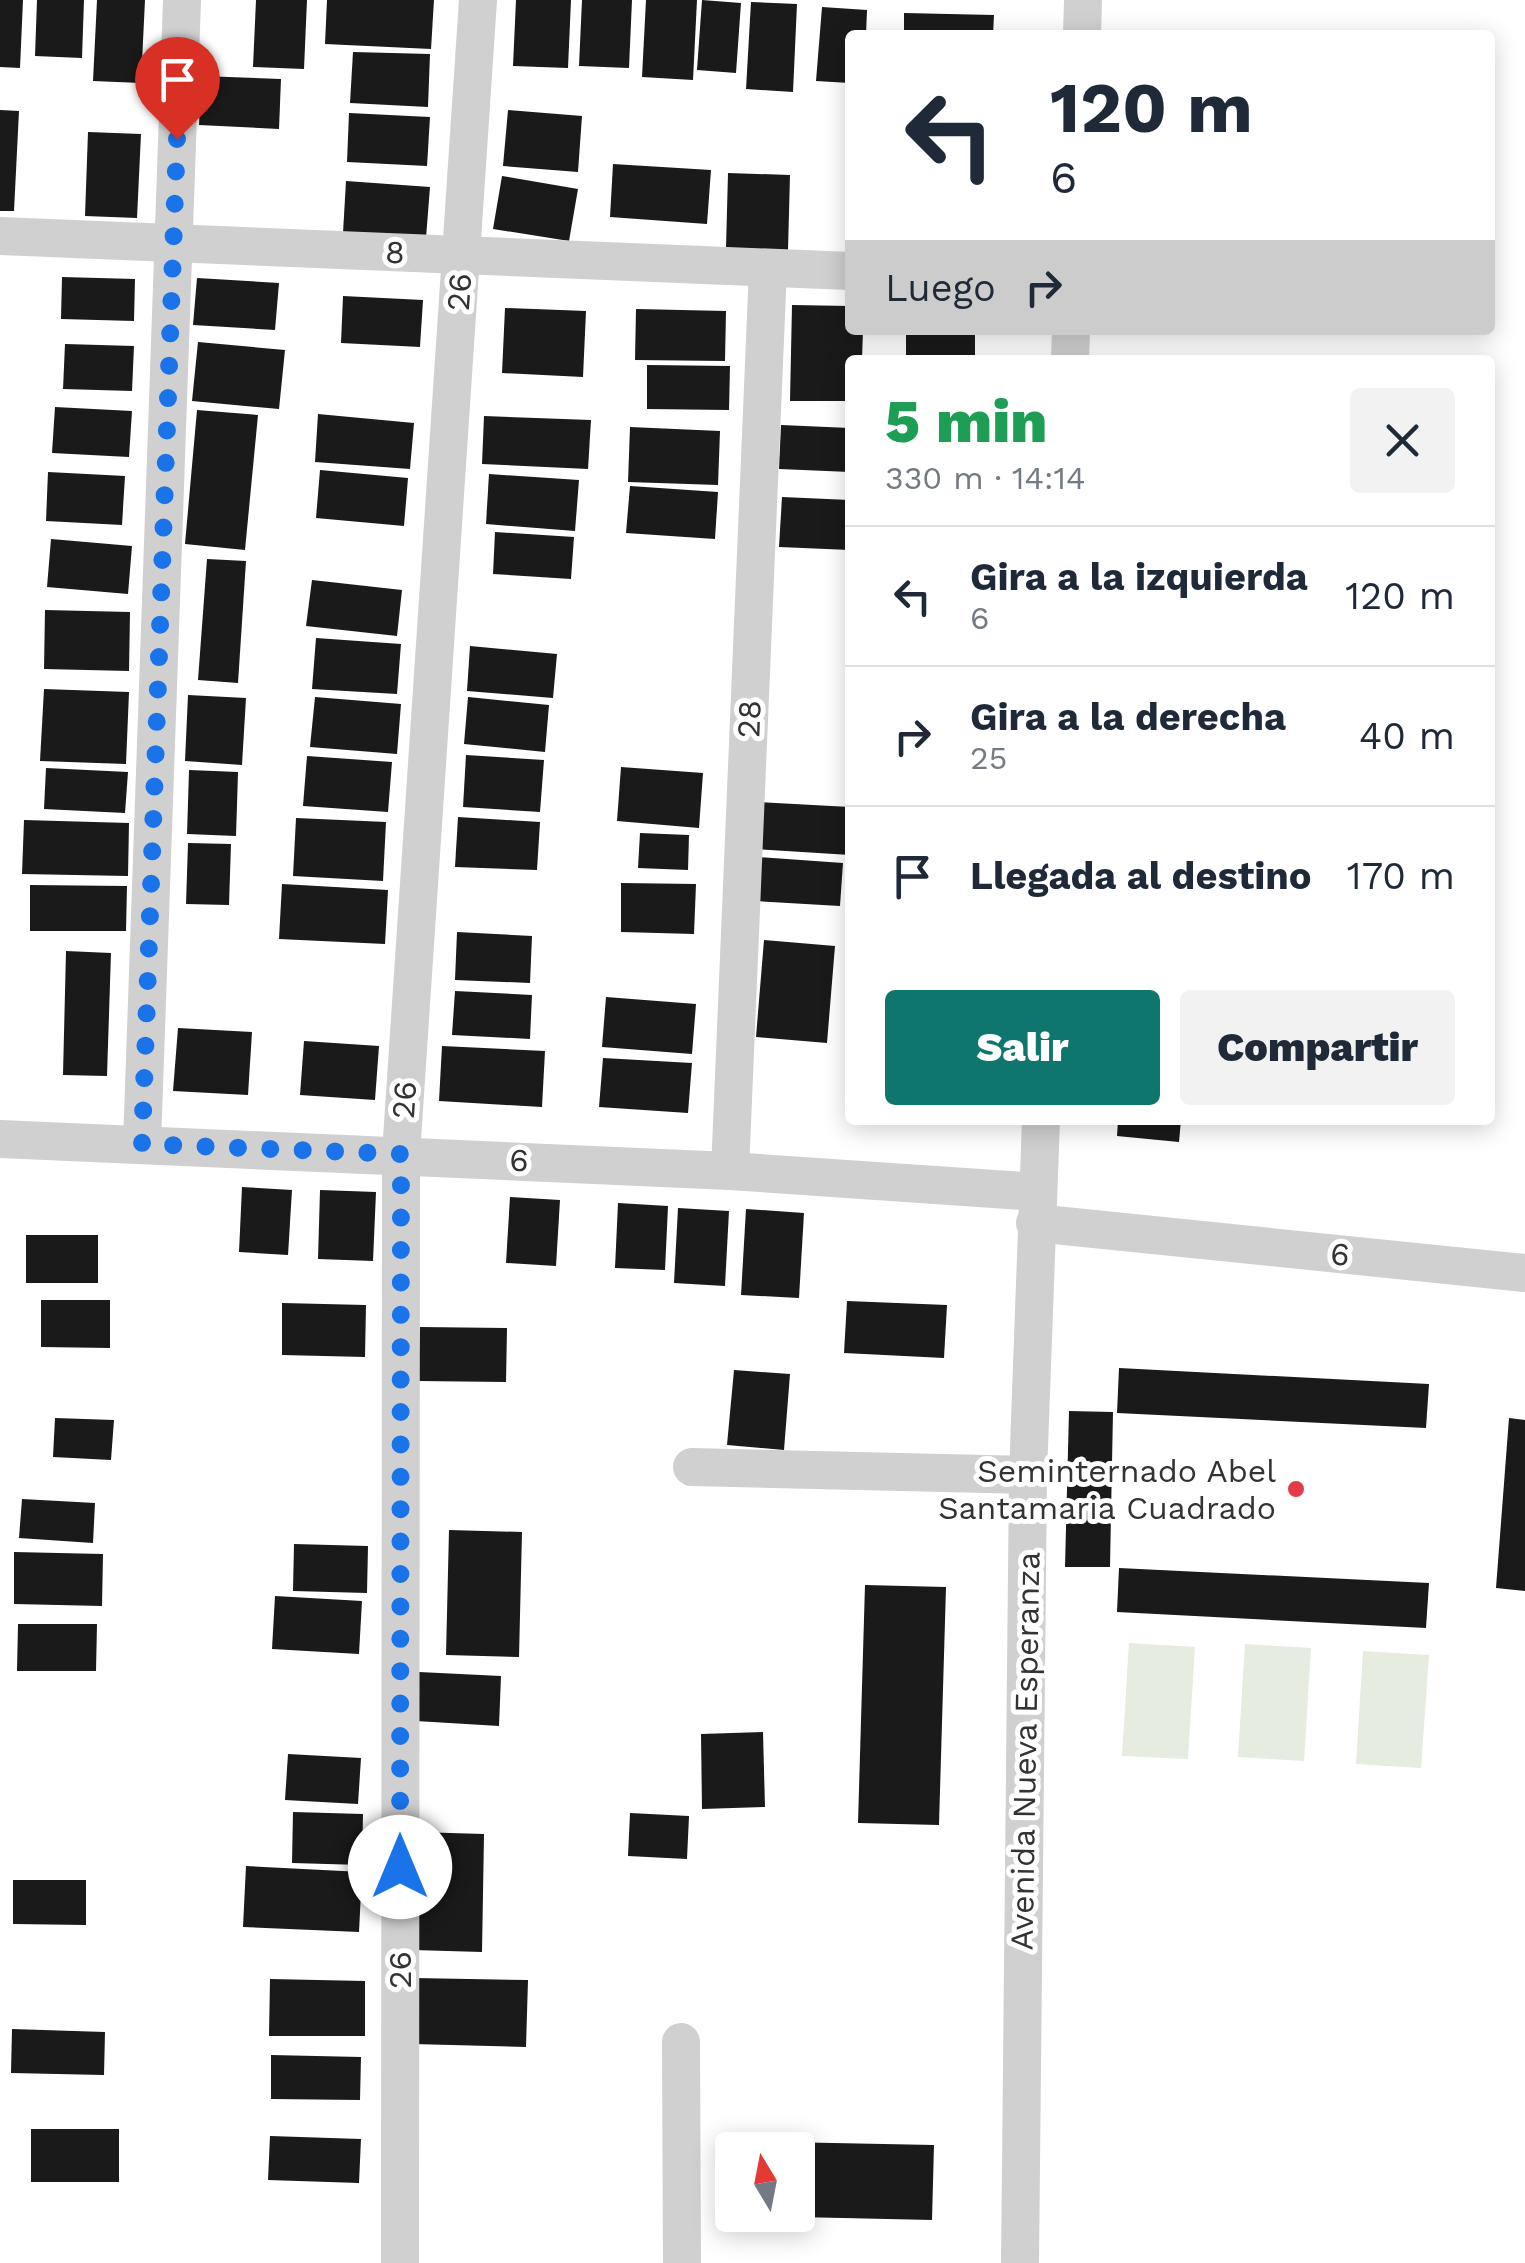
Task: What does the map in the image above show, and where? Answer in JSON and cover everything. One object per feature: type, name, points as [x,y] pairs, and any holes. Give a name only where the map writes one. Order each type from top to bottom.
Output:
[{"type":"street","points":[[142,1144],[182,0]]},
{"type":"street","name":"26","points":[[400,2263],[401,1154],[478,0]]},
{"type":"street","points":[[1082,30],[1083,0]]},
{"type":"street","name":"8","points":[[0,236],[845,272]]},
{"type":"street","name":"28","points":[[730,1171],[768,268]]},
{"type":"street","name":"Avenida Nueva Esperanza","points":[[1020,2263],[1028,1475],[1041,1125]]},
{"type":"street","name":"6","points":[[0,1139],[730,1171],[1525,1272]]},
{"type":"street","points":[[692,1467],[1028,1475]]},
{"type":"street","points":[[681,2042],[682,2263]]},
{"type":"shaded area","points":[[1129,1643],[1195,1647],[1188,1759],[1122,1756]]},
{"type":"shaded area","points":[[1245,1644],[1311,1648],[1304,1761],[1238,1757]]},
{"type":"shaded area","points":[[1363,1651],[1429,1655],[1421,1768],[1356,1764]]},
{"type":"building","points":[[0,0],[23,0],[20,68],[0,67]]},
{"type":"building","points":[[37,0],[84,0],[82,58],[35,56]]},
{"type":"building","points":[[97,0],[145,0],[141,83],[93,81]]},
{"type":"building","points":[[256,0],[307,0],[304,69],[253,67]]},
{"type":"building","points":[[327,0],[434,0],[431,49],[325,44]]},
{"type":"building","points":[[516,0],[571,0],[568,68],[513,66]]},
{"type":"building","points":[[582,0],[632,0],[629,68],[579,66]]},
{"type":"building","points":[[646,0],[697,0],[693,80],[642,77]]},
{"type":"building","points":[[702,0],[741,3],[736,73],[697,70]]},
{"type":"building","points":[[751,2],[797,4],[793,92],[746,89]]},
{"type":"building","points":[[822,7],[867,10],[866,30],[845,30],[845,83],[816,81]]},
{"type":"building","points":[[904,13],[994,15],[993,30],[904,30]]},
{"type":"building","points":[[353,52],[430,54],[428,107],[350,103]]},
{"type":"building","points":[[201,76],[281,79],[279,129],[199,125]]},
{"type":"building","points":[[0,110],[19,111],[14,211],[0,211]]},
{"type":"building","points":[[508,110],[582,116],[578,172],[503,166]]},
{"type":"building","points":[[349,113],[430,117],[427,166],[347,162]]},
{"type":"building","points":[[88,132],[141,134],[137,218],[85,216]]},
{"type":"building","points":[[613,164],[711,170],[707,224],[610,217]]},
{"type":"building","points":[[728,173],[790,175],[788,250],[726,248]]},
{"type":"building","points":[[502,176],[578,189],[569,241],[493,229]]},
{"type":"building","points":[[346,181],[430,187],[426,238],[343,233]]},
{"type":"building","points":[[62,277],[135,279],[134,321],[61,319]]},
{"type":"building","points":[[197,278],[279,283],[275,330],[193,325]]},
{"type":"building","points":[[343,296],[423,300],[420,347],[341,343]]},
{"type":"building","points":[[792,305],[845,306],[845,335],[863,335],[862,355],[845,355],[845,401],[790,401]]},
{"type":"building","points":[[505,308],[586,311],[583,377],[502,373]]},
{"type":"building","points":[[636,309],[726,311],[725,361],[635,360]]},
{"type":"building","points":[[906,335],[975,335],[975,355],[906,355]]},
{"type":"building","points":[[198,342],[285,350],[279,409],[192,401]]},
{"type":"building","points":[[65,344],[134,346],[132,391],[63,389]]},
{"type":"building","points":[[647,365],[730,366],[729,410],[647,409]]},
{"type":"building","points":[[55,407],[132,411],[129,457],[52,453]]},
{"type":"building","points":[[197,410],[258,415],[245,550],[185,544]]},
{"type":"building","points":[[318,414],[414,423],[410,469],[315,462]]},
{"type":"building","points":[[484,416],[591,420],[588,469],[482,464]]},
{"type":"building","points":[[781,425],[845,428],[845,472],[779,469]]},
{"type":"building","points":[[630,427],[720,431],[718,485],[628,482]]},
{"type":"building","points":[[320,470],[408,478],[404,526],[316,518]]},
{"type":"building","points":[[48,472],[125,476],[122,525],[46,521]]},
{"type":"building","points":[[489,474],[579,480],[575,531],[486,524]]},
{"type":"building","points":[[630,486],[718,492],[715,539],[626,533]]},
{"type":"building","points":[[782,497],[845,500],[845,550],[779,547]]},
{"type":"building","points":[[495,532],[574,537],[571,579],[493,574]]},
{"type":"building","points":[[51,539],[132,546],[128,594],[47,587]]},
{"type":"building","points":[[207,559],[246,561],[238,683],[198,680]]},
{"type":"building","points":[[312,580],[402,590],[397,636],[306,626]]},
{"type":"building","points":[[45,610],[130,612],[129,671],[44,669]]},
{"type":"building","points":[[316,638],[401,644],[397,694],[312,689]]},
{"type":"building","points":[[470,646],[557,654],[553,698],[467,691]]},
{"type":"building","points":[[44,689],[129,692],[126,764],[40,761]]},
{"type":"building","points":[[188,695],[246,698],[242,765],[185,761]]},
{"type":"building","points":[[315,697],[401,704],[397,754],[310,747]]},
{"type":"building","points":[[468,697],[549,705],[545,752],[464,744]]},
{"type":"building","points":[[466,755],[544,760],[540,812],[463,807]]},
{"type":"building","points":[[307,756],[392,762],[388,812],[303,806]]},
{"type":"building","points":[[621,767],[703,773],[699,828],[617,821]]},
{"type":"building","points":[[46,768],[128,772],[125,813],[44,809]]},
{"type":"building","points":[[189,770],[238,772],[236,836],[187,834]]},
{"type":"building","points":[[759,802],[845,807],[845,855],[756,849]]},
{"type":"building","points":[[458,817],[540,822],[537,870],[455,867]]},
{"type":"building","points":[[296,818],[386,822],[383,881],[293,876]]},
{"type":"building","points":[[24,820],[129,823],[128,876],[22,874]]},
{"type":"building","points":[[640,833],[689,835],[688,870],[638,868]]},
{"type":"building","points":[[188,843],[231,844],[229,905],[186,904]]},
{"type":"building","points":[[757,857],[843,863],[840,906],[755,901]]},
{"type":"building","points":[[621,883],[696,884],[694,934],[621,932]]},
{"type":"building","points":[[282,884],[388,890],[385,944],[279,939]]},
{"type":"building","points":[[30,885],[127,886],[126,931],[30,931]]},
{"type":"building","points":[[457,932],[532,936],[530,983],[455,980]]},
{"type":"building","points":[[764,940],[835,946],[827,1043],[756,1037]]},
{"type":"building","points":[[66,951],[111,953],[107,1076],[63,1075]]},
{"type":"building","points":[[455,991],[532,995],[530,1039],[452,1035]]},
{"type":"building","points":[[606,997],[696,1004],[692,1054],[602,1047]]},
{"type":"building","points":[[178,1028],[252,1032],[248,1095],[173,1091]]},
{"type":"building","points":[[304,1041],[379,1046],[375,1100],[300,1095]]},
{"type":"building","points":[[442,1046],[545,1051],[542,1107],[439,1101]]},
{"type":"building","points":[[603,1058],[692,1063],[688,1113],[599,1107]]},
{"type":"building","points":[[1118,1125],[1181,1125],[1179,1142],[1117,1136]]},
{"type":"building","points":[[242,1187],[292,1190],[288,1255],[239,1252]]},
{"type":"building","points":[[320,1190],[376,1192],[373,1261],[318,1259]]},
{"type":"building","points":[[510,1197],[560,1200],[556,1266],[506,1263]]},
{"type":"building","points":[[618,1203],[668,1206],[665,1270],[615,1268]]},
{"type":"building","points":[[678,1208],[729,1211],[725,1286],[674,1283]]},
{"type":"building","points":[[746,1209],[804,1213],[799,1298],[741,1295]]},
{"type":"building","points":[[26,1235],[98,1235],[98,1283],[26,1283]]},
{"type":"building","points":[[41,1300],[110,1300],[110,1348],[41,1347]]},
{"type":"building","points":[[847,1301],[947,1305],[944,1358],[844,1353]]},
{"type":"building","points":[[282,1303],[366,1305],[365,1357],[282,1355]]},
{"type":"building","points":[[420,1327],[507,1328],[506,1382],[418,1381]]},
{"type":"building","points":[[1119,1368],[1429,1384],[1426,1428],[1117,1413]]},
{"type":"building","points":[[734,1370],[790,1374],[784,1450],[727,1445]]},
{"type":"building","points":[[1069,1411],[1113,1412],[1110,1567],[1065,1567]]},
{"type":"building","points":[[55,1418],[114,1420],[111,1460],[53,1457]]},
{"type":"building","points":[[1509,1418],[1525,1420],[1525,1591],[1496,1588]]},
{"type":"building","points":[[22,1499],[95,1503],[93,1543],[19,1538]]},
{"type":"building","points":[[449,1530],[522,1532],[519,1657],[446,1655]]},
{"type":"building","points":[[294,1544],[368,1546],[367,1593],[293,1591]]},
{"type":"building","points":[[14,1552],[103,1554],[102,1606],[14,1604]]},
{"type":"building","points":[[1119,1568],[1429,1583],[1426,1628],[1117,1612]]},
{"type":"building","points":[[865,1585],[946,1587],[939,1825],[858,1823]]},
{"type":"building","points":[[275,1596],[362,1601],[359,1654],[272,1649]]},
{"type":"building","points":[[18,1624],[97,1624],[96,1671],[17,1671]]},
{"type":"building","points":[[419,1672],[501,1676],[499,1726],[416,1721]]},
{"type":"building","points":[[763,1732],[765,1807],[702,1809],[701,1734]]},
{"type":"building","points":[[288,1754],[361,1758],[358,1804],[285,1800]]},
{"type":"building","points":[[293,1812],[363,1814],[362,1865],[292,1863]]},
{"type":"building","points":[[630,1813],[689,1816],[687,1859],[628,1856]]},
{"type":"building","points":[[416,1832],[484,1834],[482,1952],[413,1950]]},
{"type":"building","points":[[246,1866],[362,1872],[359,1932],[243,1927]]},
{"type":"building","points":[[13,1880],[86,1880],[86,1925],[13,1924]]},
{"type":"building","points":[[414,1978],[528,1980],[526,2047],[412,2044]]},
{"type":"building","points":[[270,1979],[365,1981],[365,2036],[269,2036]]},
{"type":"building","points":[[12,2029],[105,2032],[104,2075],[11,2073]]},
{"type":"building","points":[[271,2055],[361,2057],[360,2100],[271,2099]]},
{"type":"building","points":[[31,2129],[119,2129],[119,2182],[31,2182]]},
{"type":"building","points":[[270,2136],[361,2139],[359,2183],[268,2180]]},
{"type":"building","points":[[815,2143],[934,2145],[932,2220],[815,2217]]},
{"type":"place","name":"Seminternado Abel Santamaria Cuadrado","points":[[1296,1489]]},
{"type":"route","points":[[177,139],[142,1144],[401,1154],[400,1867]]}]
